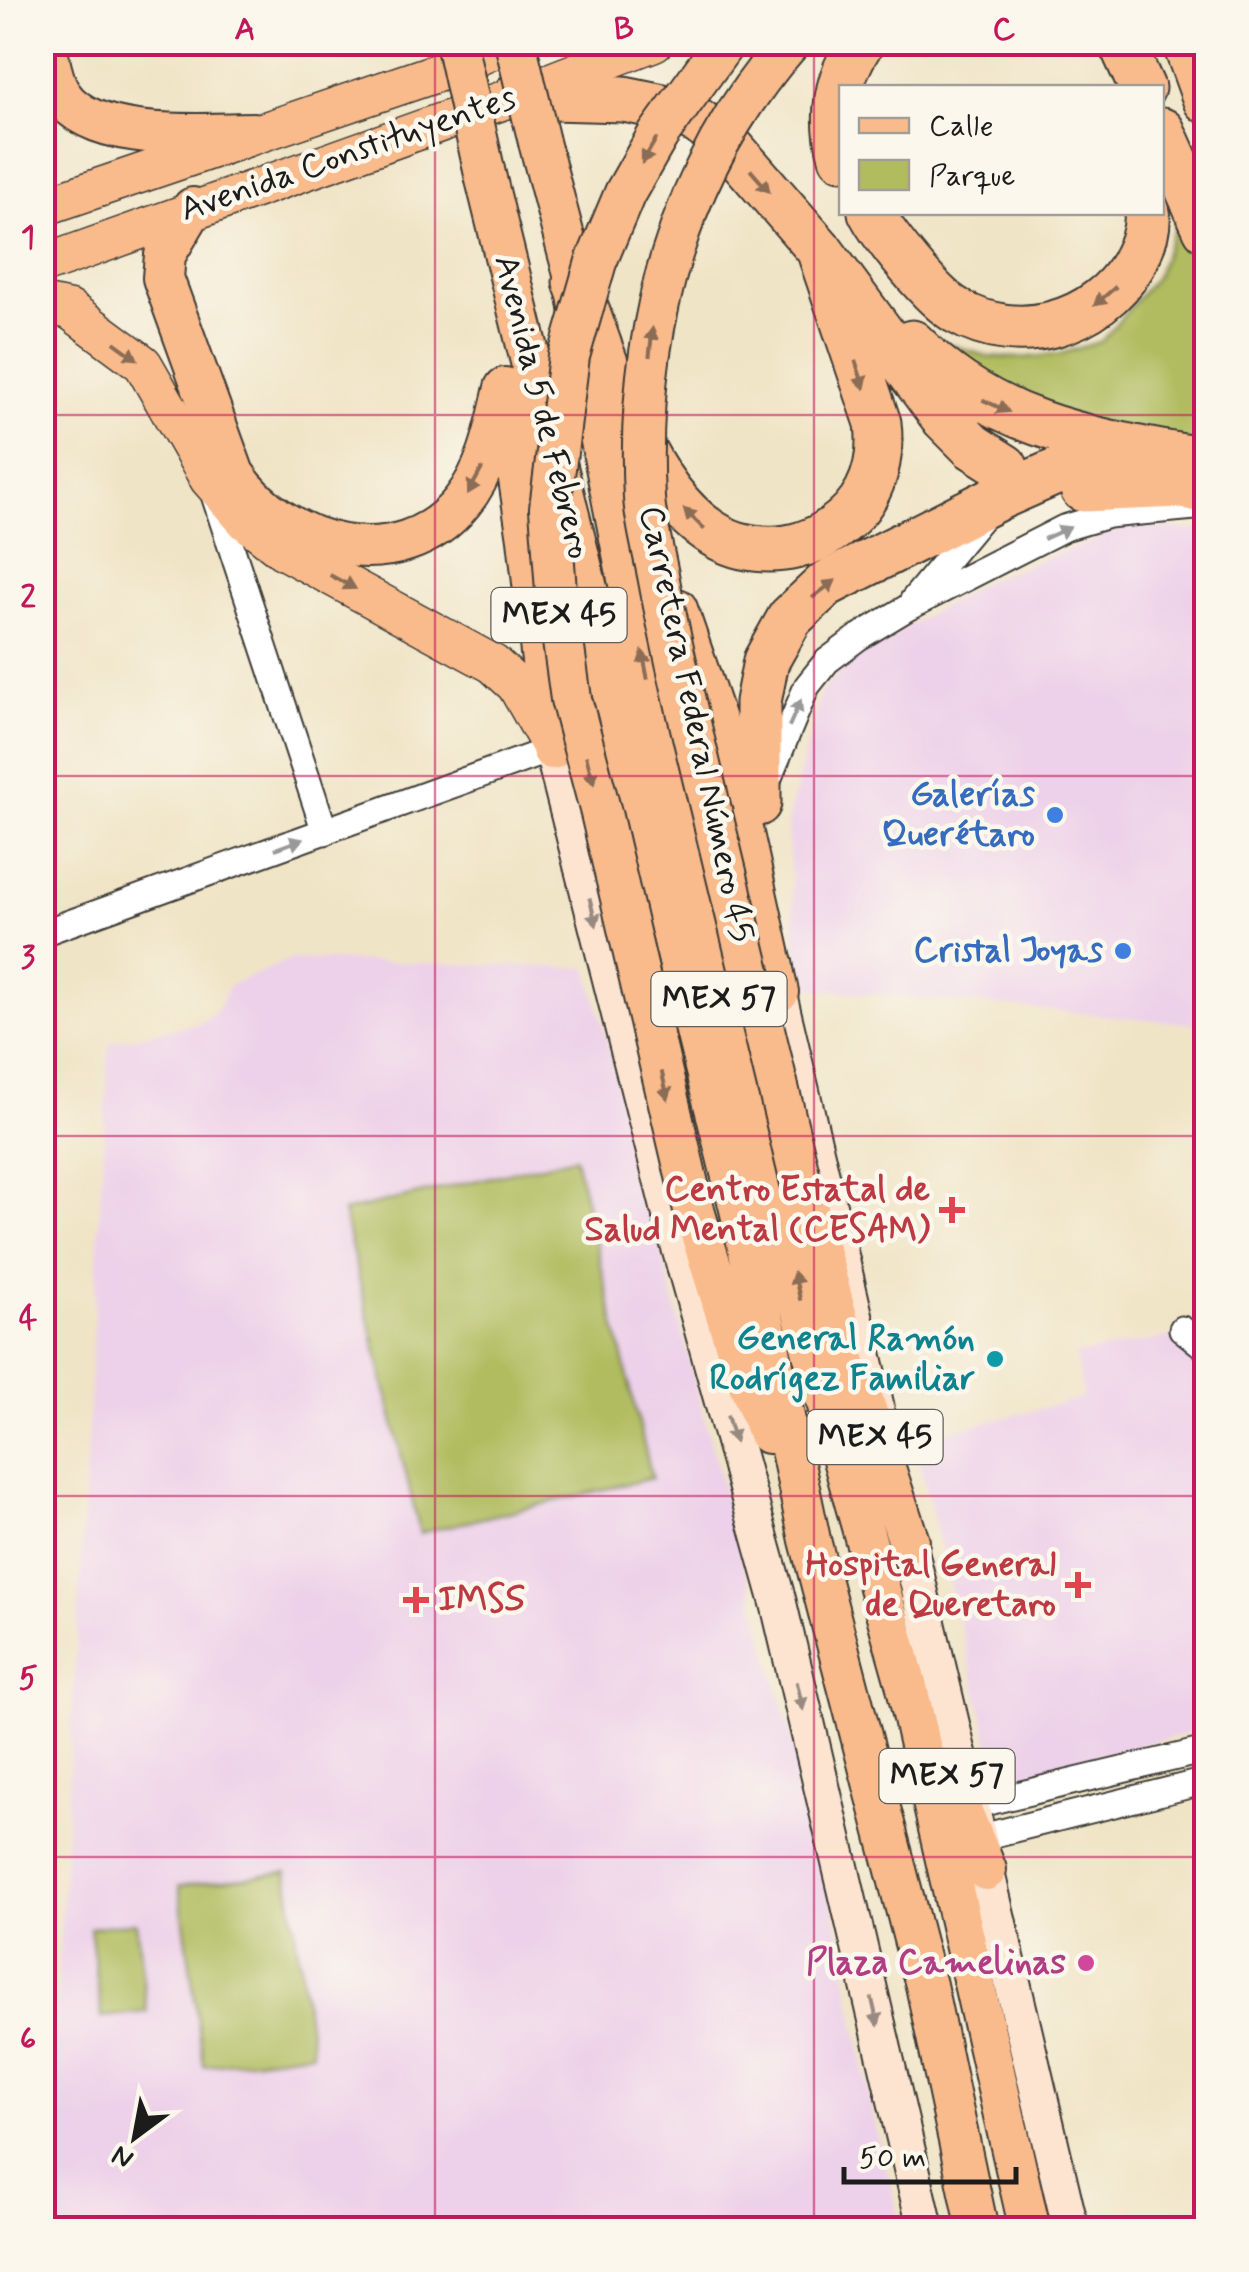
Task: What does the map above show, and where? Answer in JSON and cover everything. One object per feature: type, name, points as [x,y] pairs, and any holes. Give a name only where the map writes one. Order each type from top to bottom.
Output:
[{"type":"highway","points":[[45,42],[60,94],[98,122],[118,128],[170,132],[254,132]]},
{"type":"highway","name":"Avenida 5 de Febrero","points":[[456,42],[490,196],[742,1213],[810,1540],[926,1985],[978,2230]]},
{"type":"highway","name":"Avenida 5 de Febrero","points":[[513,42],[576,282],[600,442],[692,904],[774,1189],[810,1342],[889,1545],[906,1683],[1030,2230]]},
{"type":"highway","name":"MEX 45","points":[[726,42],[658,135],[625,194],[596,262],[570,356],[550,508],[570,699],[601,813],[695,1214],[742,1368],[810,1540]]},
{"type":"highway","name":"Carretera Federal Número 45","points":[[790,42],[764,72],[713,154],[676,236],[653,323],[644,400],[644,501],[677,672],[841,1332],[889,1545]]},
{"type":"highway","points":[[840,85],[851,57],[862,42]]},
{"type":"highway","points":[[1121,42],[1128,85]]},
{"type":"highway","points":[[1121,42],[1141,85]]},
{"type":"highway","points":[[1185,42],[1206,100]]},
{"type":"highway","points":[[839,89],[836,135],[839,146]]},
{"type":"highway","points":[[515,96],[624,99],[663,107],[698,121],[727,142],[819,249],[934,366],[974,395],[1070,435],[1206,462]]},
{"type":"highway","points":[[1164,136],[1206,230]]},
{"type":"highway","points":[[490,196],[505,388],[533,577],[552,750]]},
{"type":"highway","points":[[194,208],[165,255],[163,278],[234,474],[259,506],[294,530],[332,543],[371,549],[411,541],[430,531],[455,510],[475,484],[505,388]]},
{"type":"highway","points":[[873,215],[940,299],[976,320],[1016,329],[1067,320],[1095,306],[1111,292],[1136,258],[1148,215]]},
{"type":"highway","points":[[576,282],[636,438],[669,494],[708,534],[764,550],[784,548],[819,537],[850,516],[871,485],[879,456],[878,423],[819,249]]},
{"type":"highway","points":[[819,249],[944,418],[1002,482]]},
{"type":"highway","points":[[600,442],[684,624],[723,743],[778,992]]},
{"type":"highway","points":[[758,803],[758,702],[766,661],[790,618],[826,584],[1002,482],[1128,447]]},
{"type":"highway","points":[[1083,489],[1182,485],[1206,491]]},
{"type":"highway","points":[[906,1683],[977,1907],[1051,2230]]},
{"type":"highway","name":"MEX 57","points":[[906,1683],[978,1838]]},
{"type":"main road","name":"Avenida Constituyentes","points":[[42,207],[448,68],[513,42]]},
{"type":"main road","name":"Avenida Constituyentes","points":[[42,265],[515,96],[654,42]]},
{"type":"main road","points":[[42,304],[70,310],[143,364],[209,478],[246,522],[283,550],[492,664],[516,685],[552,750],[670,1218],[778,1601],[926,2230]]},
{"type":"main road","name":"Avenida 5 de Febrero","points":[[758,803],[778,992],[889,1545],[978,1838],[1071,2230]]},
{"type":"street","points":[[209,478],[325,832]]},
{"type":"street","points":[[907,608],[1002,482]]},
{"type":"street","points":[[758,803],[807,686],[827,661],[907,608],[1064,528],[1108,515],[1206,506]]},
{"type":"street","points":[[42,932],[552,750]]},
{"type":"street","points":[[1182,1329],[1206,1348]]},
{"type":"street","points":[[978,1838],[1206,1750]]},
{"type":"street","points":[[978,1838],[1206,1780]]},
{"type":"shaded area","points":[[1132,525],[1206,531],[1206,1025],[799,987],[787,822],[821,692],[851,659],[985,581]]},
{"type":"shaded area","name":"IMSS","points":[[291,959],[588,968],[710,1440],[826,1863],[873,2115],[902,2229],[44,2230],[109,1043],[202,1022],[217,1010],[230,985]]},
{"type":"shaded area","name":"Hospital General de Queretaro","points":[[1176,1336],[1206,1357],[1206,1729],[999,1781],[914,1440],[1083,1398],[1075,1355]]},
{"type":"green space","points":[[1176,224],[1206,278],[1206,447],[1019,404],[923,331],[988,357],[1060,354],[1102,341],[1156,276]]},
{"type":"green space","points":[[575,1157],[652,1478],[420,1533],[343,1212]]},
{"type":"green space","points":[[287,1872],[312,2052],[204,2066],[179,1886]]},
{"type":"green space","points":[[136,1922],[147,2012],[102,2017],[90,1928]]},
{"type":"place","name":"Galerías Querétaro","points":[[1055,815]]},
{"type":"place","name":"Cristal Joyas","points":[[1123,951]]},
{"type":"place","name":"Centro Estatal de Salud Mental (CESAM)","points":[[952,1210]]},
{"type":"place","name":"General Ramón Rodrígez Familiar","points":[[995,1359]]},
{"type":"place","name":"Hospital General de Queretaro","points":[[1078,1585]]},
{"type":"place","name":"IMSS","points":[[416,1600]]},
{"type":"place","name":"Plaza Camelinas","points":[[1086,1963]]}]
